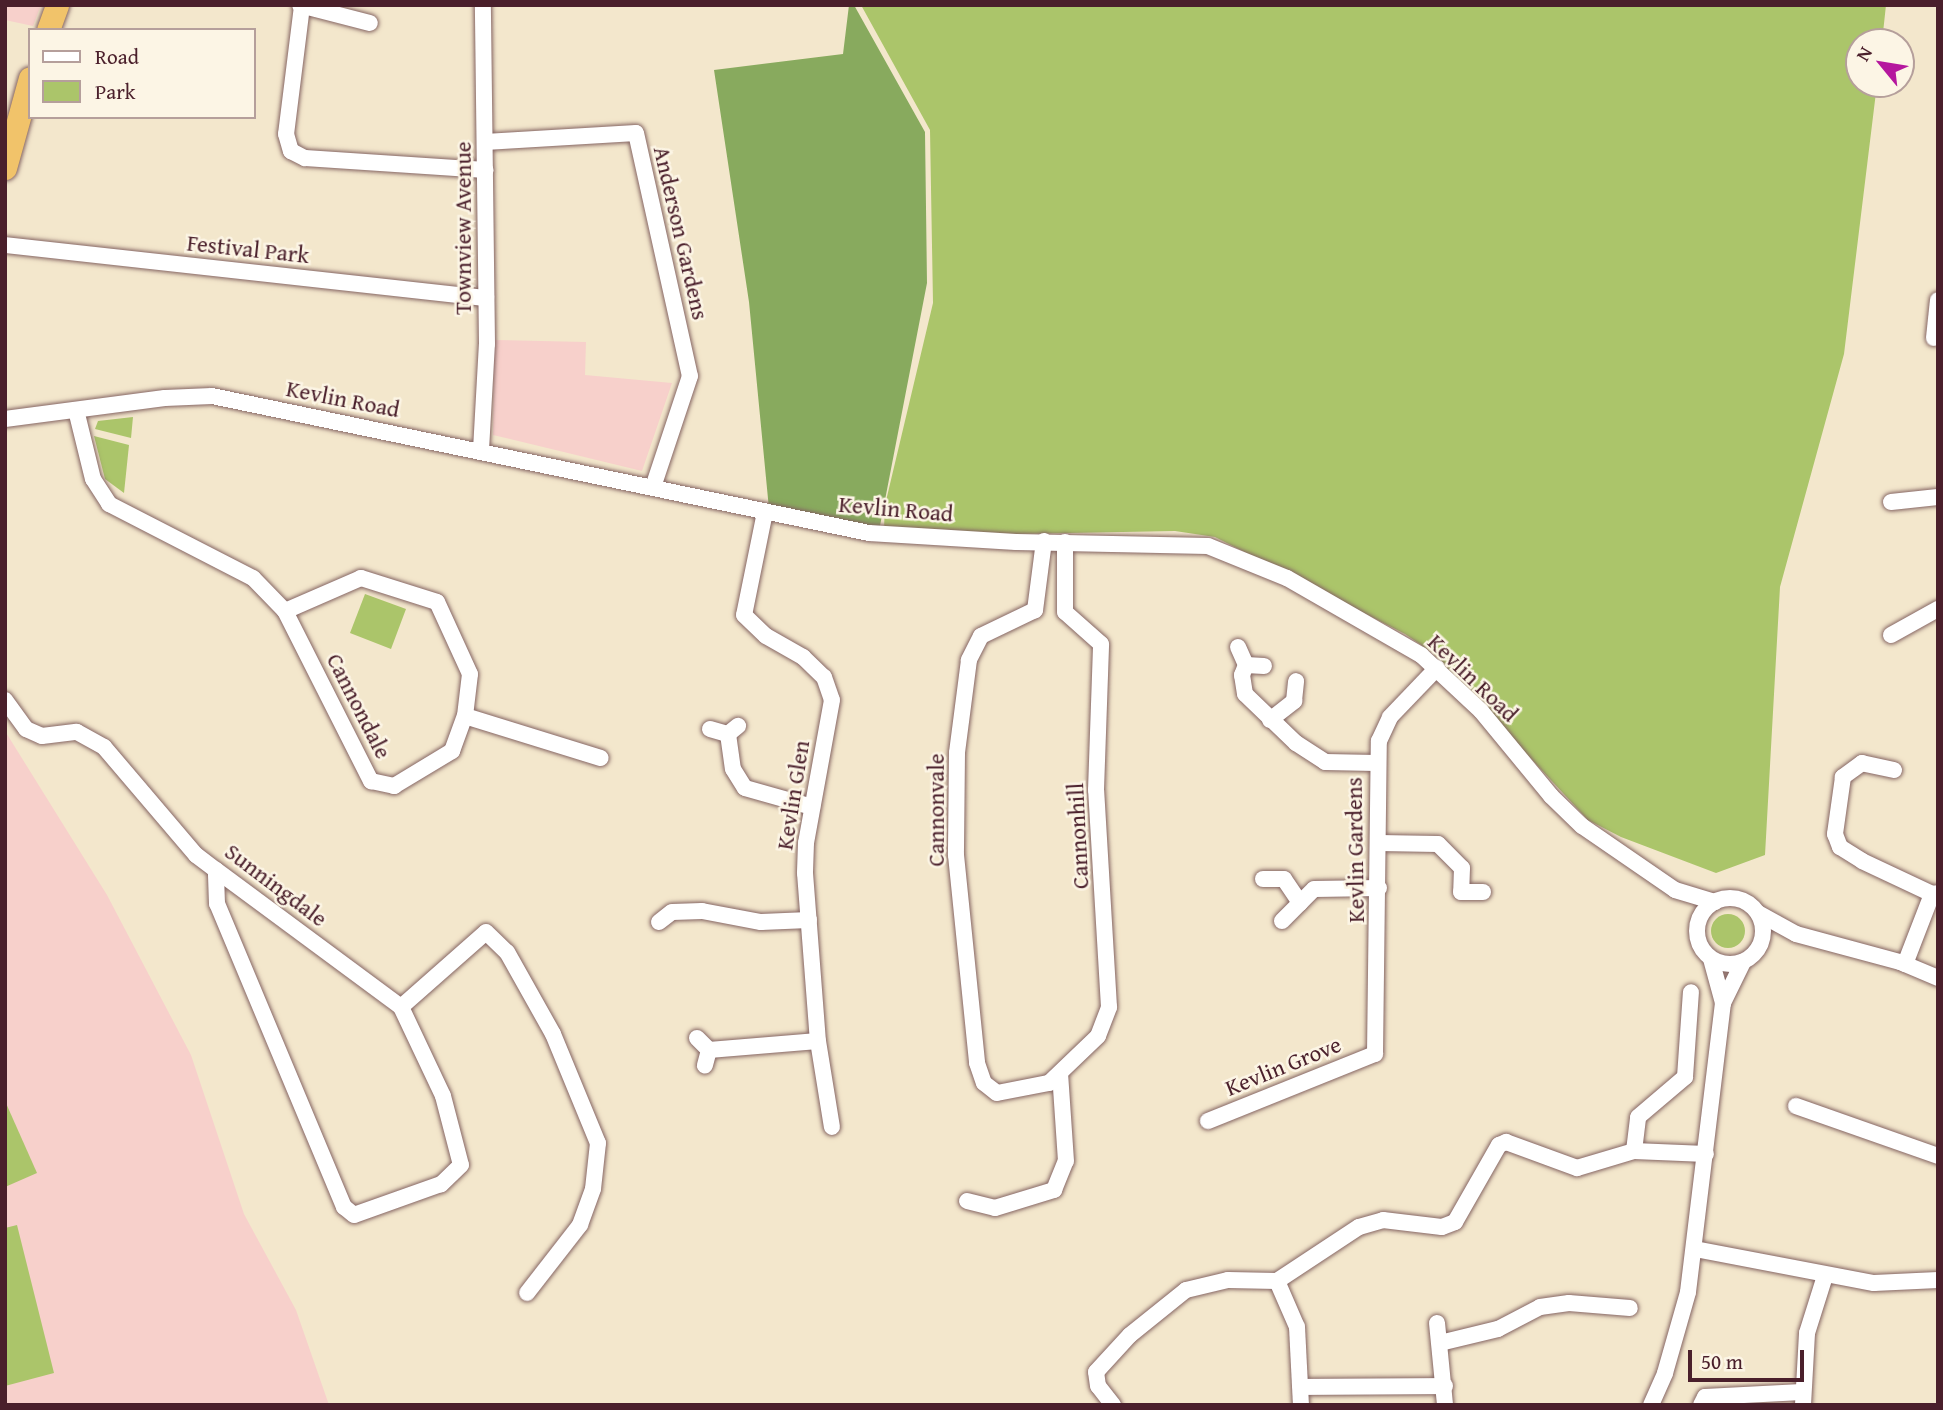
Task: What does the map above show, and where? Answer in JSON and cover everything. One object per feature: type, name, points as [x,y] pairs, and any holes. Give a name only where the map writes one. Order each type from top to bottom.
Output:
[{"type":"highway","points":[[49,28],[57,5]]},
{"type":"highway","points":[[5,168],[28,85]]},
{"type":"street","name":"Townview Avenue","points":[[481,450],[486,298],[483,5]]},
{"type":"street","points":[[370,23],[301,6],[286,134],[292,151],[305,158],[486,170]]},
{"type":"street","name":"Anderson Gardens","points":[[485,142],[636,133],[690,376],[653,487]]},
{"type":"street","name":"Festival Park","points":[[5,245],[486,298]]},
{"type":"street","points":[[1934,338],[1938,300]]},
{"type":"street","name":"Kevlin Road","points":[[5,419],[165,398],[212,397],[481,450],[888,536],[1208,546],[1250,560],[1390,636],[1437,668],[1481,711],[1551,796],[1582,826],[1675,890],[1715,902]]},
{"type":"street","name":"Cannondale","points":[[76,410],[93,479],[109,504],[253,578],[285,611],[371,781],[394,786],[452,751],[465,716],[470,674],[437,602],[360,579],[285,611]]},
{"type":"street","points":[[1891,502],[1938,497]]},
{"type":"street","name":"Kevlin Glen","points":[[765,512],[744,615],[766,636],[817,670],[832,700],[812,807],[805,873],[818,1041],[832,1127]]},
{"type":"street","name":"Cannonvale","points":[[1013,1092],[988,1089],[978,1063],[956,855],[957,753],[970,660],[981,636],[1035,610],[1044,541]]},
{"type":"street","name":"Cannonhill","points":[[1013,1092],[1049,1083],[1060,1074],[1098,1036],[1109,1007],[1096,790],[1101,644],[1065,612],[1065,542]]},
{"type":"street","points":[[1891,635],[1938,609]]},
{"type":"street","points":[[1238,647],[1246,665],[1242,675],[1245,694],[1270,720],[1325,762],[1376,763]]},
{"type":"street","points":[[1246,665],[1264,666]]},
{"type":"street","name":"Kevlin Gardens","points":[[1375,1054],[1379,888],[1376,763],[1390,717],[1437,668]]},
{"type":"street","points":[[1270,720],[1294,701],[1296,681]]},
{"type":"street","name":"Sunningdale","points":[[5,699],[26,729],[41,736],[77,732],[104,747],[196,855],[401,1007],[443,1096],[461,1165],[440,1184],[354,1215],[344,1207],[217,904],[216,870]]},
{"type":"street","points":[[465,716],[601,758]]},
{"type":"street","points":[[710,729],[733,730],[733,769],[745,788],[812,807]]},
{"type":"street","points":[[1894,770],[1862,763],[1843,777],[1835,834],[1840,847],[1862,861],[1935,893],[1905,964]]},
{"type":"street","points":[[1379,843],[1438,844],[1462,868],[1461,892],[1483,892]]},
{"type":"street","points":[[1263,879],[1284,879],[1300,903]]},
{"type":"street","points":[[1282,921],[1314,889],[1379,888]]},
{"type":"street","name":"Kevlin Road","points":[[1675,890],[1697,928]]},
{"type":"street","points":[[1723,1003],[1711,959],[1700,946],[1697,928],[1705,909],[1715,902],[1741,900],[1758,913],[1796,934],[1905,964],[1938,978]]},
{"type":"street","points":[[665,911],[702,911],[761,922],[809,920]]},
{"type":"street","points":[[1758,913],[1762,940]]},
{"type":"street","points":[[401,1007],[486,932],[507,952],[553,1034],[598,1143],[593,1189],[580,1225],[527,1293]]},
{"type":"street","points":[[1650,1405],[1665,1373],[1695,1249],[1723,1003],[1743,962],[1762,940],[1796,934]]},
{"type":"street","points":[[1711,959],[1724,964],[1743,962]]},
{"type":"street","points":[[1634,1151],[1638,1118],[1685,1077],[1691,992]]},
{"type":"street","points":[[697,1038],[707,1057],[818,1041]]},
{"type":"street","name":"Kevlin Grove","points":[[1208,1121],[1375,1054]]},
{"type":"street","points":[[967,1201],[995,1208],[1054,1190],[1066,1161],[1060,1074]]},
{"type":"street","points":[[1796,1106],[1938,1156]]},
{"type":"street","points":[[1113,1405],[1098,1386],[1096,1372],[1130,1335],[1186,1290],[1228,1280],[1277,1281],[1359,1227],[1383,1220],[1442,1227],[1455,1222],[1499,1144],[1506,1142],[1577,1168],[1634,1151],[1706,1154]]},
{"type":"street","points":[[1695,1249],[1732,1253],[1825,1276],[1874,1283],[1938,1280]]},
{"type":"street","points":[[1701,1405],[1705,1397],[1802,1399],[1807,1333],[1825,1276]]},
{"type":"street","points":[[1277,1281],[1297,1327],[1301,1405]]},
{"type":"street","points":[[1440,1343],[1498,1329],[1540,1307],[1569,1303],[1630,1308]]},
{"type":"street","points":[[1437,1323],[1445,1405]]},
{"type":"street","points":[[1301,1387],[1445,1386]]},
{"type":"shaded area","points":[[5,5],[41,5],[33,26],[5,20]]},
{"type":"shaded area","points":[[494,340],[586,342],[585,375],[672,383],[642,471],[493,435]]},
{"type":"shaded area","points":[[5,731],[107,895],[191,1055],[244,1214],[296,1310],[329,1405],[5,1405]]},
{"type":"green space","points":[[849,5],[854,5],[925,132],[927,283],[879,531],[769,509],[749,302],[714,70],[843,54]]},
{"type":"green space","points":[[861,5],[1886,5],[1884,28],[1845,28],[1845,98],[1875,98],[1844,354],[1780,587],[1765,855],[1716,873],[1621,837],[1588,820],[1433,653],[1405,634],[1215,537],[1175,531],[962,535],[884,528],[885,505],[933,303],[930,130]]},
{"type":"green space","points":[[133,417],[131,438],[95,429],[98,421]]},
{"type":"green space","points":[[94,436],[129,445],[124,493],[105,479]]},
{"type":"green space","points":[[365,594],[406,609],[391,649],[350,633]]},
{"type":"green space","points":[[1728,914],[1740,919],[1745,931],[1740,943],[1728,948],[1716,943],[1711,931],[1716,919]]},
{"type":"green space","points":[[5,1101],[37,1173],[5,1187]]},
{"type":"green space","points":[[17,1225],[54,1373],[5,1386],[5,1228]]}]
